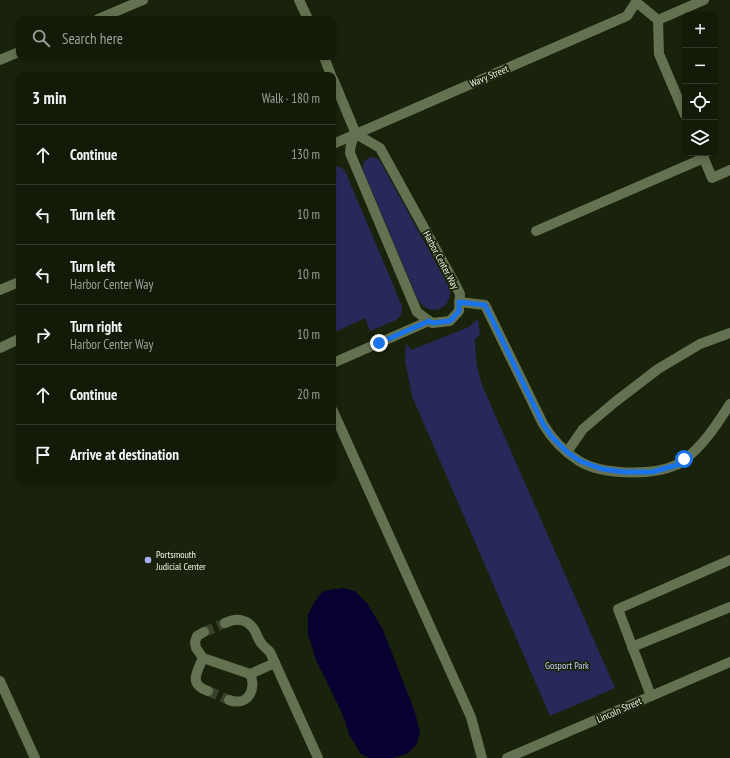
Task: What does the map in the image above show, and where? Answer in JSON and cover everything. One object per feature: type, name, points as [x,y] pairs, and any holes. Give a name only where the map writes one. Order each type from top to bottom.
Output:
[{"type":"street","points":[[105,16],[143,0]]},
{"type":"street","points":[[300,0],[307,16]]},
{"type":"street","points":[[658,20],[704,0]]},
{"type":"street","points":[[636,1],[658,20],[659,54],[682,108]]},
{"type":"street","name":"Wavy Street","points":[[336,143],[627,16],[636,1]]},
{"type":"street","points":[[0,60],[16,53]]},
{"type":"street","points":[[325,60],[330,72]]},
{"type":"street","points":[[336,86],[356,134],[350,145],[350,153],[416,312],[429,321]]},
{"type":"street","name":"Harbor Center Way","points":[[356,134],[380,148],[460,294],[459,311],[450,321],[432,323],[429,321]]},
{"type":"street","points":[[536,231],[702,156],[712,178],[730,170]]},
{"type":"street","points":[[0,290],[16,283]]},
{"type":"street","points":[[459,302],[485,305],[543,424],[552,437],[567,452],[580,461],[602,469],[624,472],[652,472],[677,465],[692,454],[709,435],[730,404]]},
{"type":"street","points":[[336,362],[429,321]]},
{"type":"street","points":[[567,452],[583,429],[658,369],[700,344],[730,332]]},
{"type":"street","points":[[0,348],[16,340]]},
{"type":"street","points":[[336,418],[470,717],[482,758]]},
{"type":"street","points":[[651,696],[618,609],[730,560]]},
{"type":"street","points":[[632,647],[730,607]]},
{"type":"street","points":[[225,623],[230,620],[240,619],[248,622],[254,629],[261,644],[270,652],[318,758]]},
{"type":"street","points":[[204,632],[197,636],[195,642],[196,648],[203,658],[250,674],[275,663]]},
{"type":"street","points":[[203,658],[195,681],[202,690],[208,692]]},
{"type":"street","name":"Lincoln Street","points":[[507,758],[730,662]]},
{"type":"street","points":[[229,700],[240,702],[245,700],[249,695],[253,683],[250,674]]},
{"type":"street","points":[[0,681],[34,758]]},
{"type":"green space","points":[[372,157],[377,158],[380,161],[449,287],[450,294],[448,301],[440,308],[435,310],[429,309],[423,306],[418,300],[363,170],[364,162]]},
{"type":"green space","points":[[336,166],[342,168],[345,171],[402,307],[401,315],[396,320],[370,331],[365,318],[336,332]]},
{"type":"green space","name":"Gosport Park","points":[[478,319],[480,335],[475,339],[475,351],[482,385],[615,688],[550,716],[412,396],[405,360],[406,343],[411,350],[469,327]]},
{"type":"shaded area","points":[[343,588],[355,591],[367,603],[383,630],[415,712],[420,733],[416,745],[407,754],[393,758],[369,758],[361,754],[350,736],[341,711],[316,660],[308,634],[308,615],[315,601],[323,591]]},
{"type":"tunnel","points":[[204,632],[225,623]]},
{"type":"tunnel","points":[[208,691],[229,700]]},
{"type":"place","name":"Portsmouth Judicial Center","points":[[148,560]]},
{"type":"route","points":[[379,343],[429,321],[432,323],[450,321],[459,311],[459,302],[485,305],[543,424],[552,437],[567,452],[580,461],[602,469],[624,472],[652,472],[677,465],[684,459]]}]
